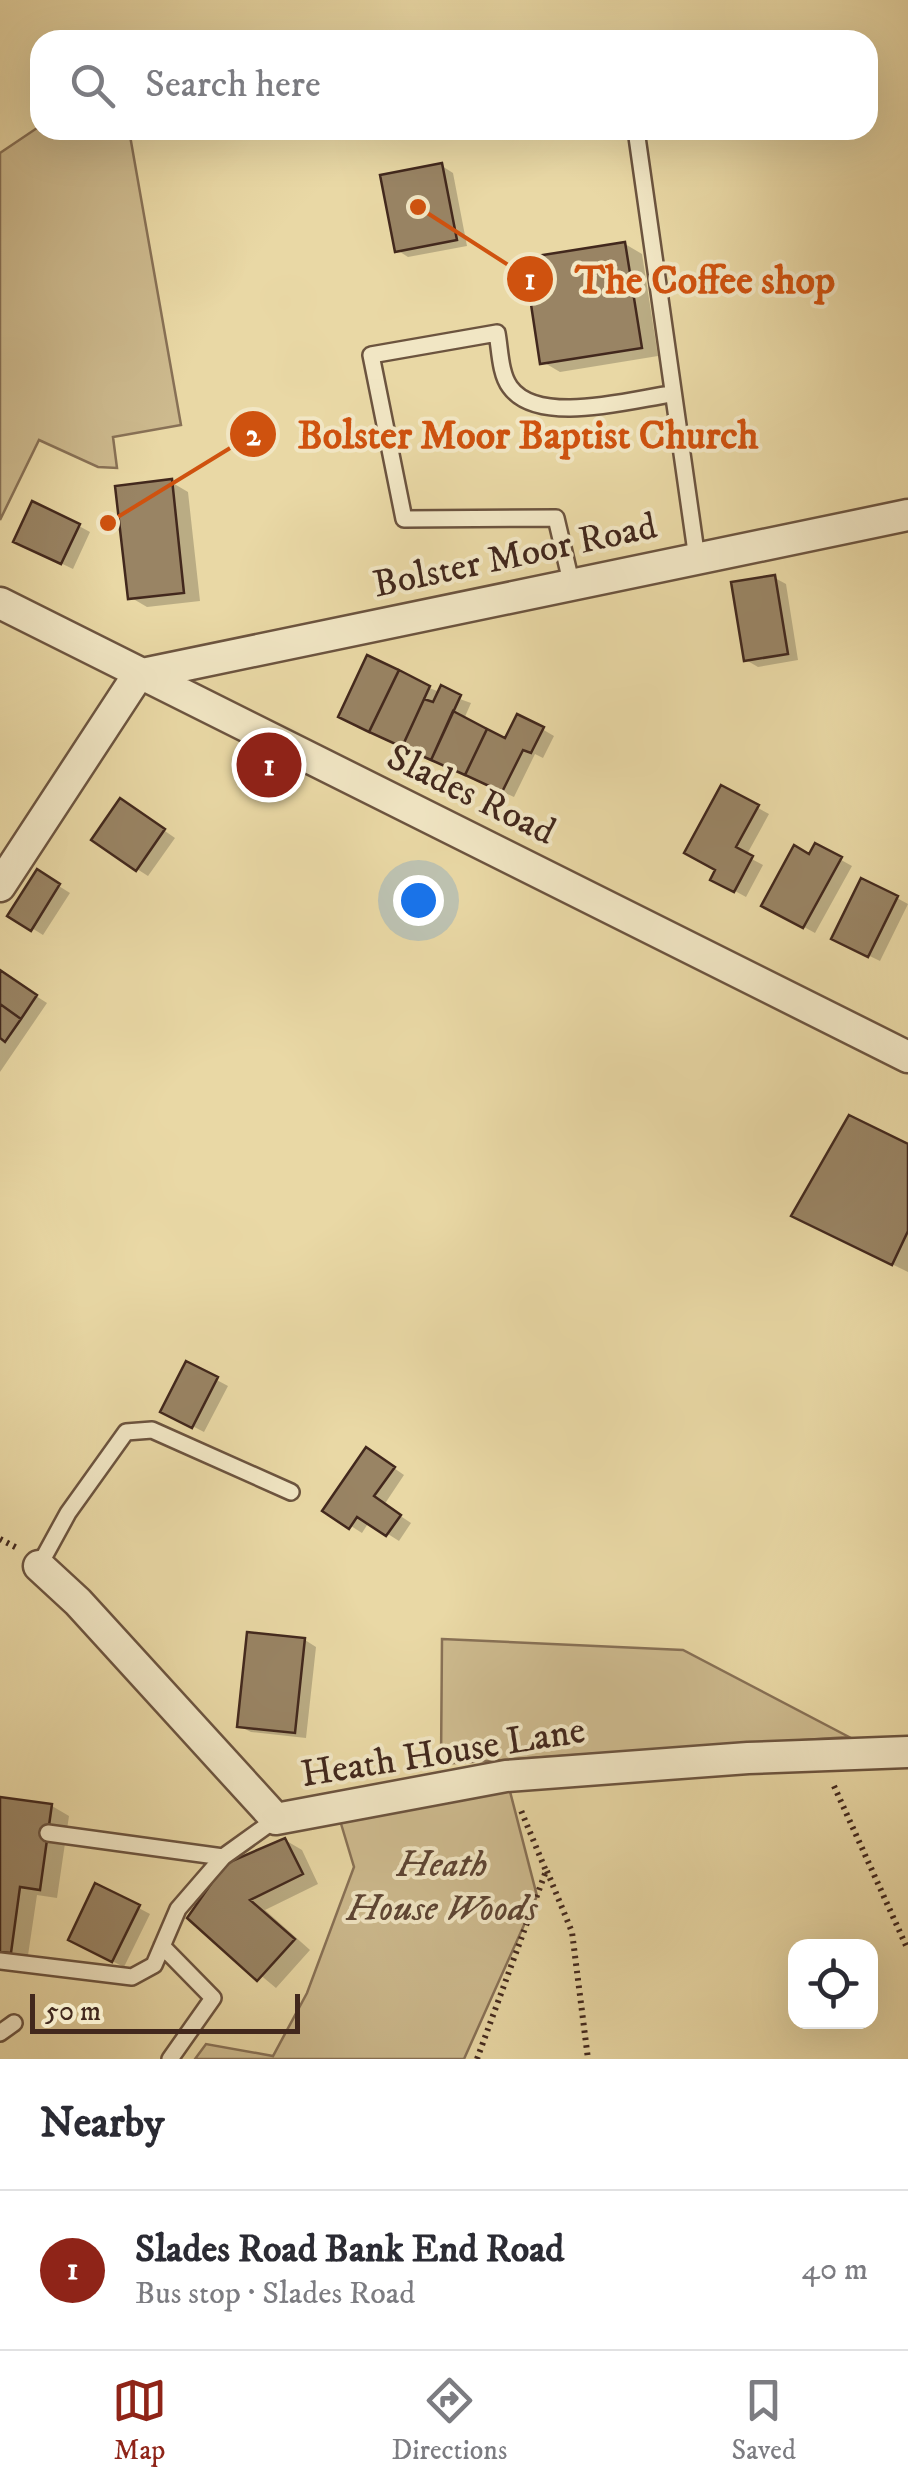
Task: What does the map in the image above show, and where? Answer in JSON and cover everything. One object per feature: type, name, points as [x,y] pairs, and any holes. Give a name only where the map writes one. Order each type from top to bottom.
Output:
[{"type":"street","name":"Bolster Moor Road","points":[[138,675],[908,515]]},
{"type":"street","name":"Slades Road","points":[[0,603],[908,1056]]},
{"type":"street","points":[[0,886],[138,675]]},
{"type":"street","name":"Heath House Lane","points":[[39,1566],[78,1602],[276,1819],[508,1780],[908,1752]]},
{"type":"lane","points":[[637,140],[697,558]]},
{"type":"lane","points":[[572,586],[556,518],[404,519],[371,355],[497,333],[506,383],[518,397],[548,408],[671,394]]},
{"type":"lane","points":[[39,1566],[68,1513],[126,1432],[152,1430],[291,1492]]},
{"type":"lane","points":[[0,1961],[132,1976],[154,1965],[178,1909],[223,1856],[276,1819]]},
{"type":"lane","points":[[48,1834],[223,1856]]},
{"type":"lane","points":[[162,1946],[213,1998],[170,2059]]},
{"type":"path","points":[[823,1757],[908,1950]]},
{"type":"path","points":[[508,1780],[572,1932],[588,2059]]},
{"type":"path","points":[[477,2059],[546,1870]]},
{"type":"green space","points":[[30,133],[30,140],[131,140],[181,425],[113,437],[117,468],[98,467],[39,440],[0,520],[0,153]]},
{"type":"green space","points":[[442,1639],[683,1650],[849,1737],[441,1764]]},
{"type":"green space","name":"Heath House Woods","points":[[506,1776],[537,1896],[464,2059],[195,2059],[206,2044],[273,2056],[307,1993],[354,1867],[339,1817]]},
{"type":"building","points":[[442,163],[457,240],[395,252],[380,175]]},
{"type":"building","points":[[625,242],[642,348],[540,364],[524,258]]},
{"type":"building","points":[[172,479],[184,593],[128,599],[115,486]]},
{"type":"building","points":[[32,501],[80,524],[61,564],[13,542]]},
{"type":"building","points":[[775,575],[788,654],[744,661],[731,582]]},
{"type":"building","points":[[367,655],[399,670],[369,732],[338,717]]},
{"type":"building","points":[[399,670],[430,686],[402,747],[369,732]]},
{"type":"building","points":[[441,685],[461,695],[431,760],[402,747],[424,699],[433,702]]},
{"type":"building","points":[[453,711],[487,729],[465,775],[431,760]]},
{"type":"building","points":[[517,714],[544,727],[531,753],[523,750],[502,792],[465,775],[487,729],[505,738]]},
{"type":"building","points":[[721,785],[759,805],[736,847],[753,856],[734,892],[710,880],[715,870],[684,853]]},
{"type":"building","points":[[120,798],[165,829],[136,871],[91,840]]},
{"type":"building","points":[[815,843],[842,857],[803,928],[761,906],[794,845],[809,854]]},
{"type":"building","points":[[37,869],[60,884],[31,931],[7,916]]},
{"type":"building","points":[[861,878],[898,896],[868,957],[831,939]]},
{"type":"building","points":[[0,970],[37,995],[21,1019],[0,1004]]},
{"type":"building","points":[[0,1004],[21,1019],[5,1042],[0,1038]]},
{"type":"building","points":[[849,1115],[908,1144],[908,1231],[892,1265],[791,1216]]},
{"type":"building","points":[[186,1361],[218,1377],[192,1428],[160,1412]]},
{"type":"building","points":[[366,1447],[395,1467],[374,1496],[401,1515],[386,1536],[357,1517],[349,1529],[322,1511]]},
{"type":"building","points":[[247,1632],[305,1638],[295,1733],[237,1727]]},
{"type":"building","points":[[0,1797],[52,1804],[40,1890],[20,1887],[11,1953],[0,1952]]},
{"type":"building","points":[[285,1838],[303,1874],[250,1900],[295,1939],[257,1981],[187,1918],[225,1864]]},
{"type":"building","points":[[95,1883],[140,1905],[112,1962],[68,1940]]},
{"type":"place","name":"The Coffee shop","points":[[418,207]]},
{"type":"place","name":"Bolster Moor Baptist Church","points":[[108,523]]},
{"type":"place","name":"Slades Road Bank End Road","points":[[269,765]]}]
